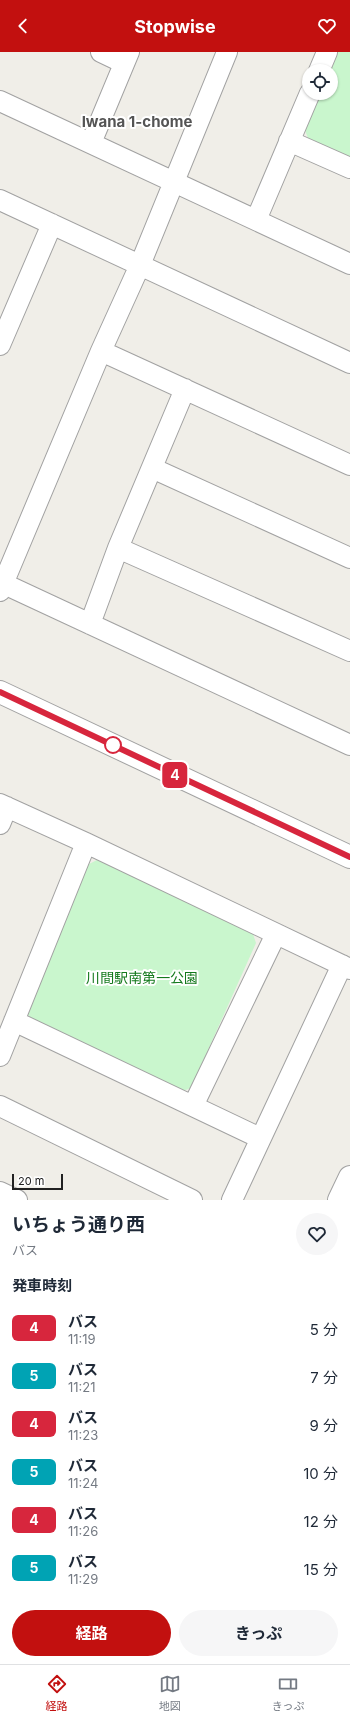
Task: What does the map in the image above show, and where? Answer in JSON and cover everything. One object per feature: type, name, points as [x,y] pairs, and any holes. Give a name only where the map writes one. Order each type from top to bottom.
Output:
[{"type":"street","points":[[91,143],[127,57],[101,52]]},
{"type":"street","points":[[227,52],[140,265],[100,351],[1,586],[90,624],[350,745]]},
{"type":"street","points":[[322,64],[327,52]]},
{"type":"street","points":[[256,220],[307,100]]},
{"type":"street","points":[[0,101],[350,264]]},
{"type":"street","points":[[289,142],[350,168]]},
{"type":"street","points":[[0,200],[350,363]]},
{"type":"street","points":[[0,345],[7,307],[52,224]]},
{"type":"street","points":[[100,351],[350,465]]},
{"type":"street","points":[[90,624],[118,548],[184,390]]},
{"type":"street","points":[[152,468],[350,558]]},
{"type":"street","points":[[118,548],[350,651]]},
{"type":"street","points":[[0,692],[350,858]]},
{"type":"street","points":[[2,812],[86,843],[346,967],[260,1138],[232,1200]]},
{"type":"street","points":[[0,1056],[86,843]]},
{"type":"street","points":[[193,1106],[276,934]]},
{"type":"street","points":[[14,1021],[260,1138]]},
{"type":"street","points":[[0,1106],[192,1200]]},
{"type":"street","points":[[339,1200],[350,1176]]},
{"type":"street","points":[[0,1192],[16,1200]]},
{"type":"green space","points":[[337,52],[350,52],[350,158],[308,138],[304,128],[316,100],[338,100],[338,64],[332,64]]},
{"type":"green space","name":"川間駅南第一公園","points":[[97,860],[252,931],[256,943],[191,1088],[180,1092],[32,1022],[27,1013],[87,865]]},
{"type":"bus line","name":"4","points":[[0,692],[350,857]]},
{"type":"district","name":"Iwana 1-chome","points":[[137,121]]}]
